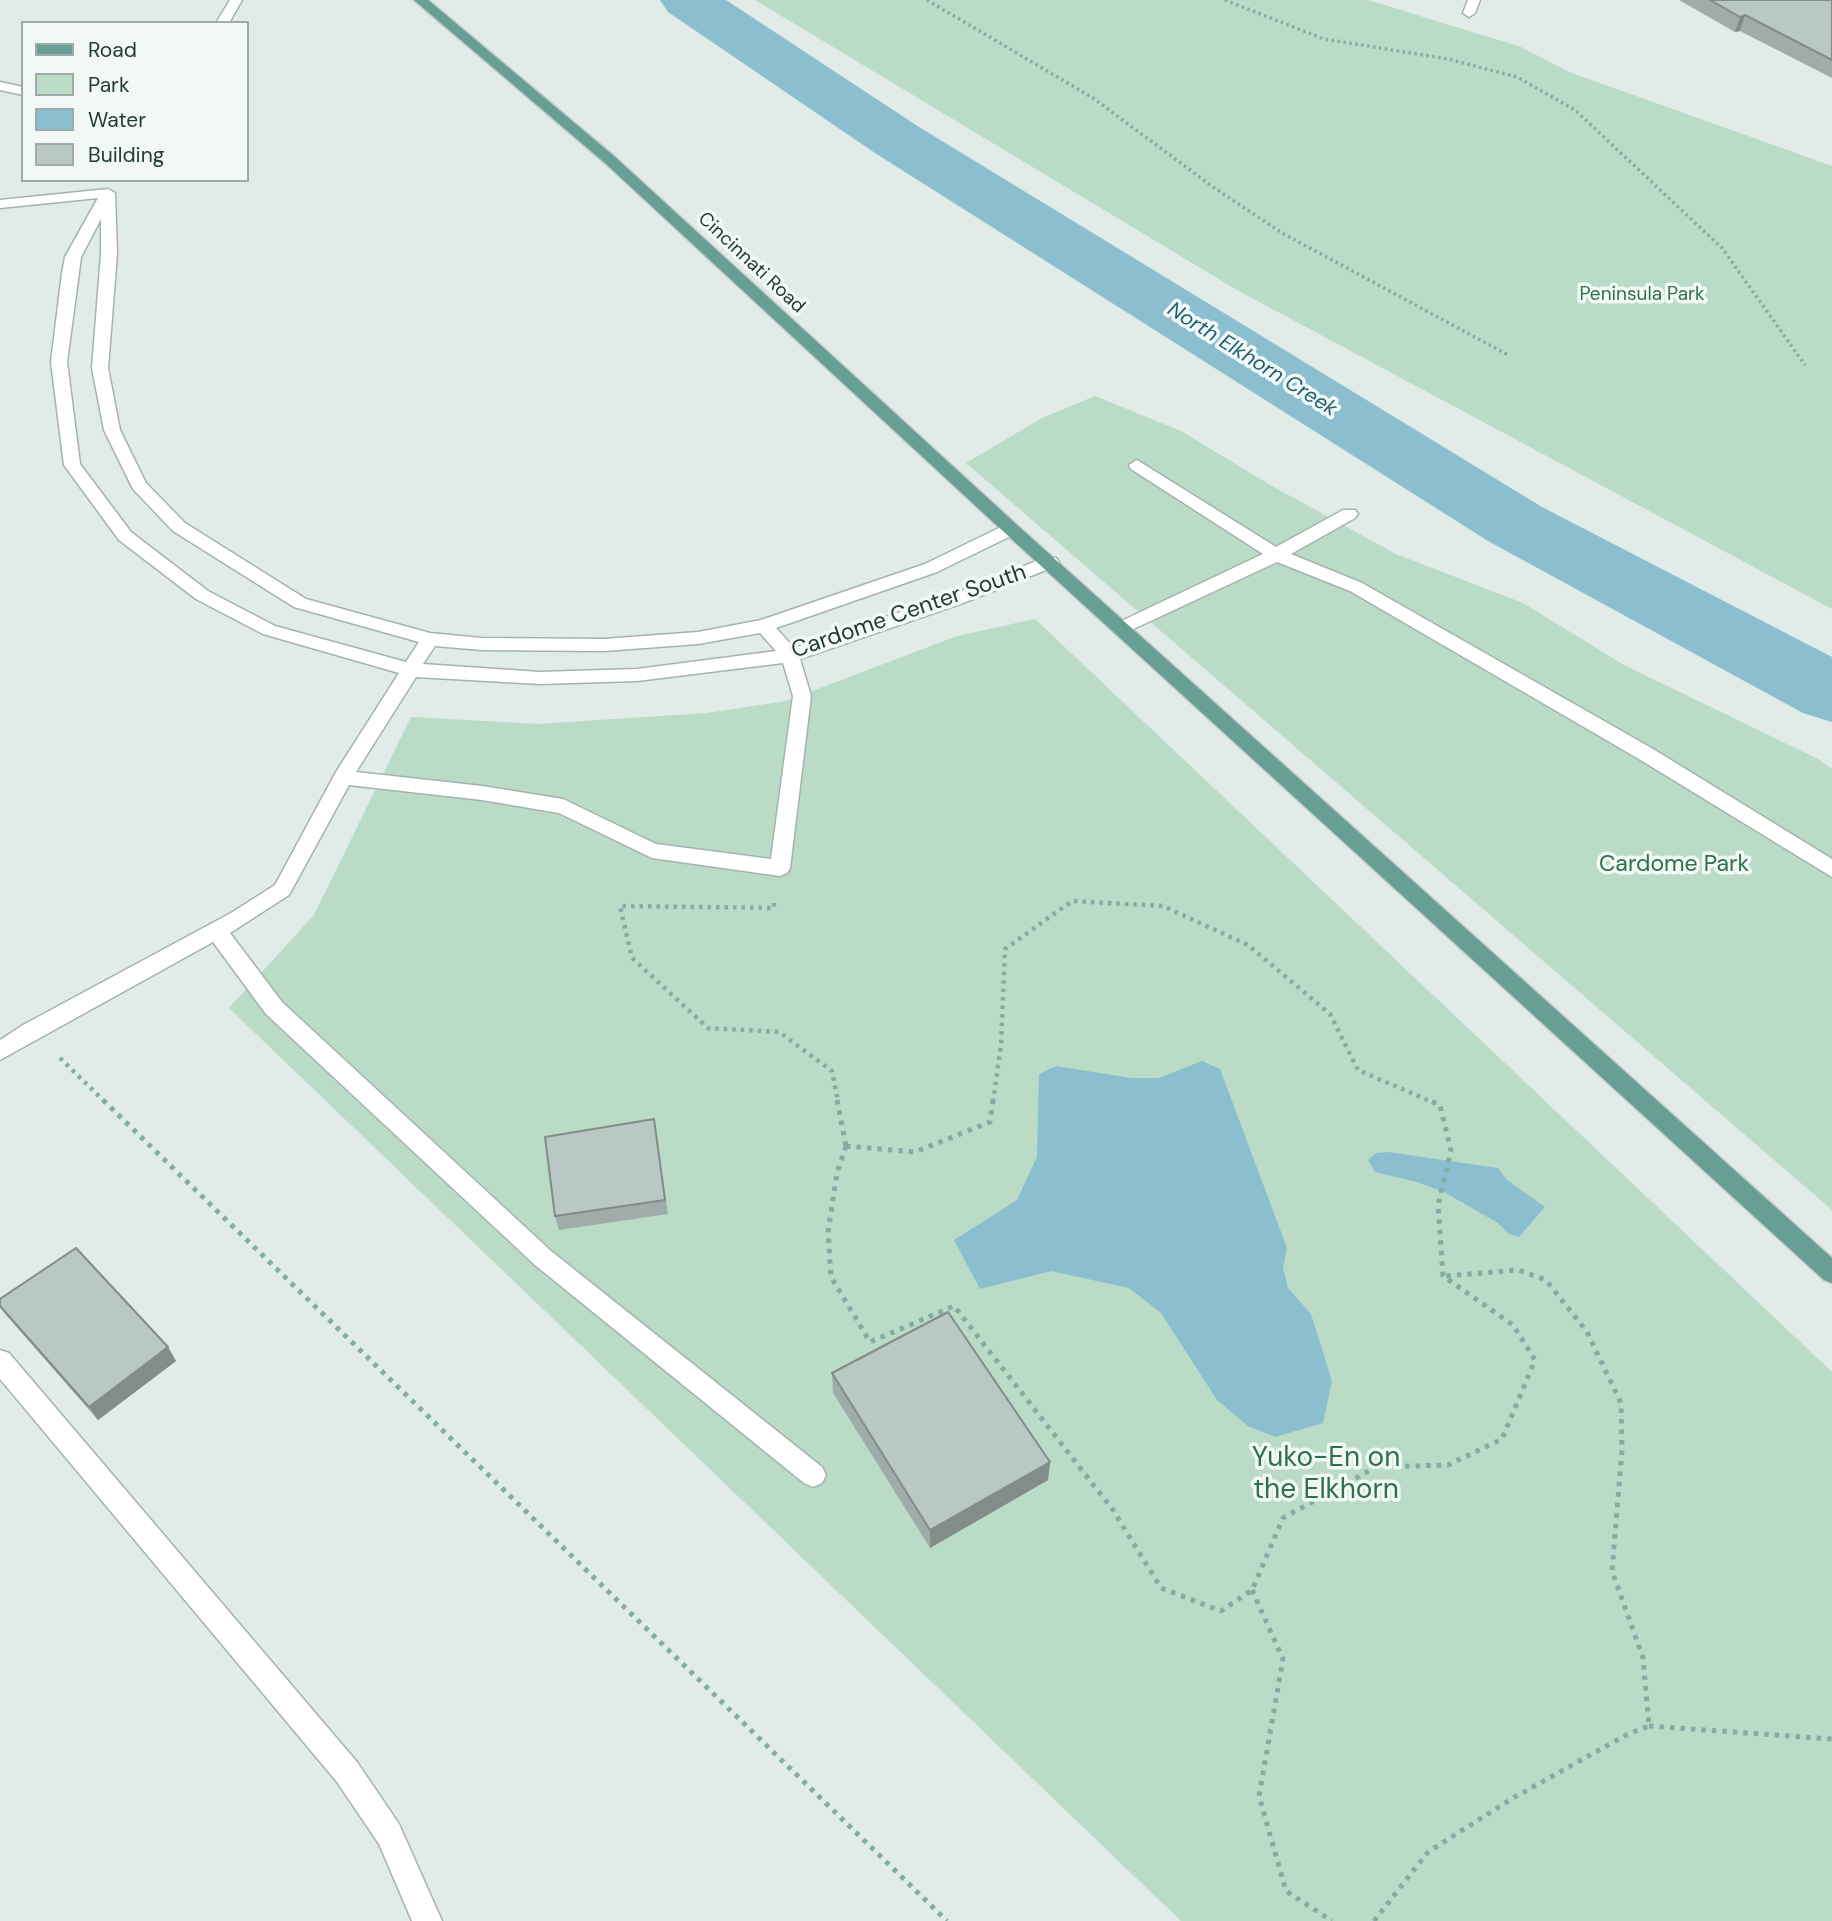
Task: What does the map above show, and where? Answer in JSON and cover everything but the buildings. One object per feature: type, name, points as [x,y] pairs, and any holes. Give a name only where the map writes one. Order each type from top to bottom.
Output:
[{"type":"main road","name":"Cincinnati Road","points":[[420,0],[610,160],[1011,529],[1832,1273]]},
{"type":"street","points":[[223,21],[236,0]]},
{"type":"street","points":[[0,86],[21,91]]},
{"type":"street","points":[[0,204],[109,187]]},
{"type":"street","name":"Cardome Center South","points":[[109,187],[109,254],[100,369],[112,430],[139,485],[179,527],[300,603],[430,639],[482,644],[604,645],[698,638],[764,626],[931,568],[1011,529]]},
{"type":"street","name":"Cardome Center South","points":[[109,187],[73,257],[70,273],[59,362],[72,465],[125,536],[202,595],[269,630],[411,670],[540,678],[637,676],[790,656],[957,599],[1050,562]]},
{"type":"street","points":[[1137,465],[1276,555],[1356,587],[1646,754],[1832,869]]},
{"type":"street","points":[[1121,628],[1276,555],[1349,514]]},
{"type":"street","points":[[343,777],[482,793],[563,806],[652,850],[780,868],[802,696],[790,656],[764,626]]},
{"type":"street","points":[[0,1051],[282,890],[343,777],[430,639]]},
{"type":"street","points":[[216,930],[274,1008],[543,1258],[813,1475]]},
{"type":"street","points":[[0,1361],[347,1772],[389,1834],[426,1921]]},
{"type":"path","points":[[927,0],[1093,98],[1213,187],[1282,233],[1510,356]]},
{"type":"path","points":[[1225,0],[1324,39],[1448,59],[1517,77],[1575,110],[1722,248],[1805,365]]},
{"type":"path","points":[[780,868],[774,908],[620,906],[632,958],[708,1028],[779,1032],[832,1071],[846,1146],[837,1173],[828,1232],[831,1277],[870,1342],[954,1306],[1113,1510],[1161,1588],[1221,1611],[1252,1590],[1283,1518],[1376,1467],[1448,1465],[1503,1439],[1535,1360],[1513,1325],[1443,1276]]},
{"type":"path","points":[[846,1146],[915,1152],[990,1122],[1001,1045],[1005,949],[1072,901],[1163,905],[1248,945],[1330,1014],[1358,1070],[1440,1105],[1451,1151],[1438,1205],[1443,1276]]},
{"type":"path","points":[[32,1031],[947,1921]]},
{"type":"path","points":[[1443,1276],[1518,1270],[1546,1280],[1587,1332],[1621,1403],[1622,1450],[1612,1571],[1643,1658],[1649,1726]]},
{"type":"path","points":[[1252,1590],[1283,1659],[1259,1796],[1286,1891],[1332,1921]]},
{"type":"path","points":[[1374,1921],[1428,1852],[1513,1798],[1628,1734],[1649,1726],[1832,1739]]},
{"type":"green space","name":"Peninsula Park","points":[[755,0],[1368,0],[1521,47],[1569,72],[1832,166],[1832,609],[1237,290]]},
{"type":"green space","name":"Cardome Park","points":[[1095,396],[1181,431],[1272,486],[1396,554],[1523,603],[1624,665],[1818,759],[1832,769],[1832,1210],[966,463],[1042,418]]},
{"type":"green space","name":"Yuko-En on the Elkhorn","points":[[1035,619],[1832,1372],[1832,1921],[1181,1921],[229,1008],[314,915],[411,717],[537,724],[707,713],[786,701],[957,636]]},
{"type":"water","points":[[1202,1061],[1220,1069],[1287,1248],[1283,1268],[1288,1288],[1311,1314],[1332,1381],[1323,1423],[1275,1437],[1248,1426],[1217,1400],[1161,1313],[1129,1288],[1051,1271],[980,1289],[954,1240],[1017,1200],[1037,1157],[1039,1074],[1056,1066],[1131,1078],[1159,1078]]},
{"type":"water","points":[[1388,1152],[1498,1168],[1507,1180],[1545,1207],[1519,1237],[1509,1234],[1498,1223],[1444,1192],[1375,1172],[1368,1160],[1376,1153]]},
{"type":"waterway","name":"North Elkhorn Creek","points":[[688,0],[897,140],[1515,524],[1832,693]]}]
